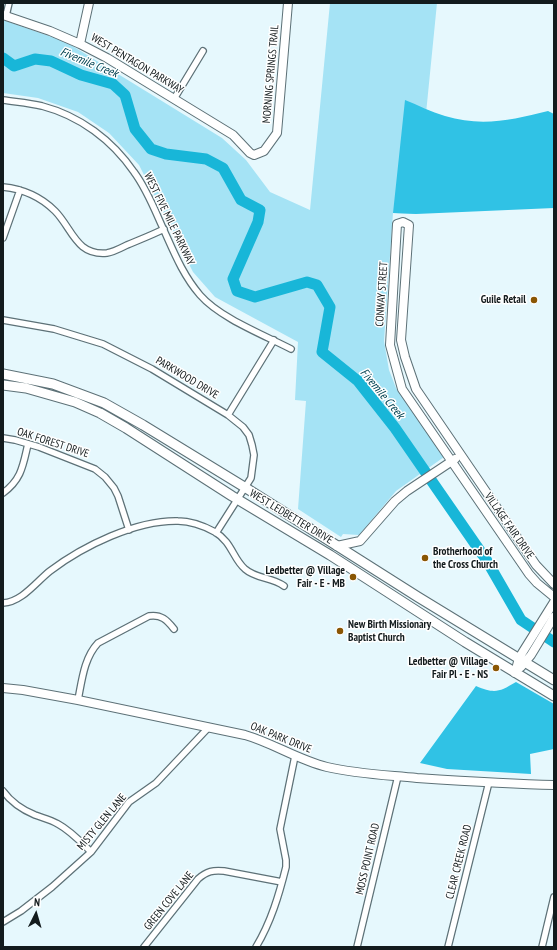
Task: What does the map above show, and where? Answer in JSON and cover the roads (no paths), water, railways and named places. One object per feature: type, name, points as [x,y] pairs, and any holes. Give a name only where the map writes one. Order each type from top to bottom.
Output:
[{"type":"main road","name":"WEST LEDBETTER DRIVE","points":[[3,374],[53,384],[104,403],[246,488],[418,597],[525,656],[554,680]]},
{"type":"main road","name":"WEST LEDBETTER DRIVE","points":[[3,385],[26,388],[52,395],[75,402],[100,413],[554,696]]},
{"type":"street","points":[[4,15],[9,3]]},
{"type":"street","points":[[80,44],[88,3]]},
{"type":"street","name":"MORNING SPRINGS TRAIL","points":[[232,135],[250,153],[254,155],[264,151],[277,134],[288,3]]},
{"type":"street","name":"WEST PENTAGON PARKWAY","points":[[4,15],[50,31],[107,58],[232,135]]},
{"type":"street","points":[[174,99],[203,51]]},
{"type":"street","name":"WEST FIVE MILE PARKWAY","points":[[3,100],[30,104],[54,110],[84,124],[108,142],[135,173],[149,198],[180,266],[190,283],[217,310],[291,349]]},
{"type":"street","points":[[3,187],[20,190],[34,195],[47,204],[63,221],[74,239],[79,244],[96,252],[107,253],[116,250],[164,229]]},
{"type":"street","points":[[3,238],[20,190]]},
{"type":"street","name":"CONWAY STREET","points":[[451,461],[402,389],[390,345],[397,224],[403,222],[409,225],[401,340],[405,357],[416,389],[460,455]]},
{"type":"street","name":"PARKWOOD DRIVE","points":[[3,320],[54,329],[103,344],[152,369],[228,415],[243,427],[249,435],[254,455],[251,478],[216,533]]},
{"type":"street","points":[[228,415],[274,340]]},
{"type":"street","name":"OAK FOREST DRIVE","points":[[3,438],[28,444],[96,469],[114,488],[129,530]]},
{"type":"street","points":[[3,493],[12,487],[18,479],[22,471],[28,444]]},
{"type":"street","points":[[337,546],[360,541],[395,501],[407,491],[460,455]]},
{"type":"street","name":"VILLAGE FAIR DRIVE","points":[[460,455],[536,565],[554,584]]},
{"type":"street","name":"VILLAGE FAIR DRIVE","points":[[451,461],[529,574],[554,601]]},
{"type":"street","points":[[3,602],[15,600],[50,572],[93,544],[129,530],[167,521],[180,521],[204,526],[225,539],[240,564],[251,574],[277,581],[284,586]]},
{"type":"street","points":[[515,673],[554,601]]},
{"type":"street","points":[[78,700],[86,663],[93,648],[98,643],[149,616],[161,616],[174,629]]},
{"type":"street","points":[[525,656],[554,617]]},
{"type":"street","name":"OAK PARK DRIVE","points":[[3,688],[78,700],[259,739],[295,756],[346,771],[398,776],[554,785]]},
{"type":"street","name":"MISTY GLEN LANE","points":[[3,922],[21,911],[52,887],[91,852],[129,802],[156,783],[209,727]]},
{"type":"street","points":[[256,947],[274,910],[286,867],[286,860],[280,838],[280,820],[295,756]]},
{"type":"street","name":"MOSS POINT ROAD","points":[[357,947],[398,776]]},
{"type":"street","name":"CLEAR CREEK ROAD","points":[[448,947],[489,782]]},
{"type":"street","points":[[3,791],[8,798],[20,807],[34,815],[57,824],[70,832],[91,852]]},
{"type":"street","name":"GREEN COVE LANE","points":[[144,947],[198,878],[205,872],[215,870],[224,871],[282,882]]},
{"type":"street","points":[[542,947],[554,897]]},
{"type":"waterway","name":"Fivemile Creek","points":[[3,58],[14,66],[35,59],[51,61],[81,75],[113,84],[125,95],[135,129],[151,149],[166,154],[206,159],[223,168],[241,200],[260,210],[258,222],[233,279],[237,291],[255,297],[307,282],[317,285],[330,307],[322,352],[358,381],[395,428],[487,561],[521,620],[554,642]]},
{"type":"place","name":"Guile Retail","points":[[534,300]]},
{"type":"place","name":"Brotherhood of the Cross Church","points":[[425,558]]},
{"type":"place","name":"Ledbetter @ Village Fair - E - MB","points":[[353,577]]},
{"type":"place","name":"New Birth Missionary Baptist Church","points":[[340,631]]},
{"type":"place","name":"Ledbetter @ Village Fair Pl - E - NS","points":[[496,668]]}]
